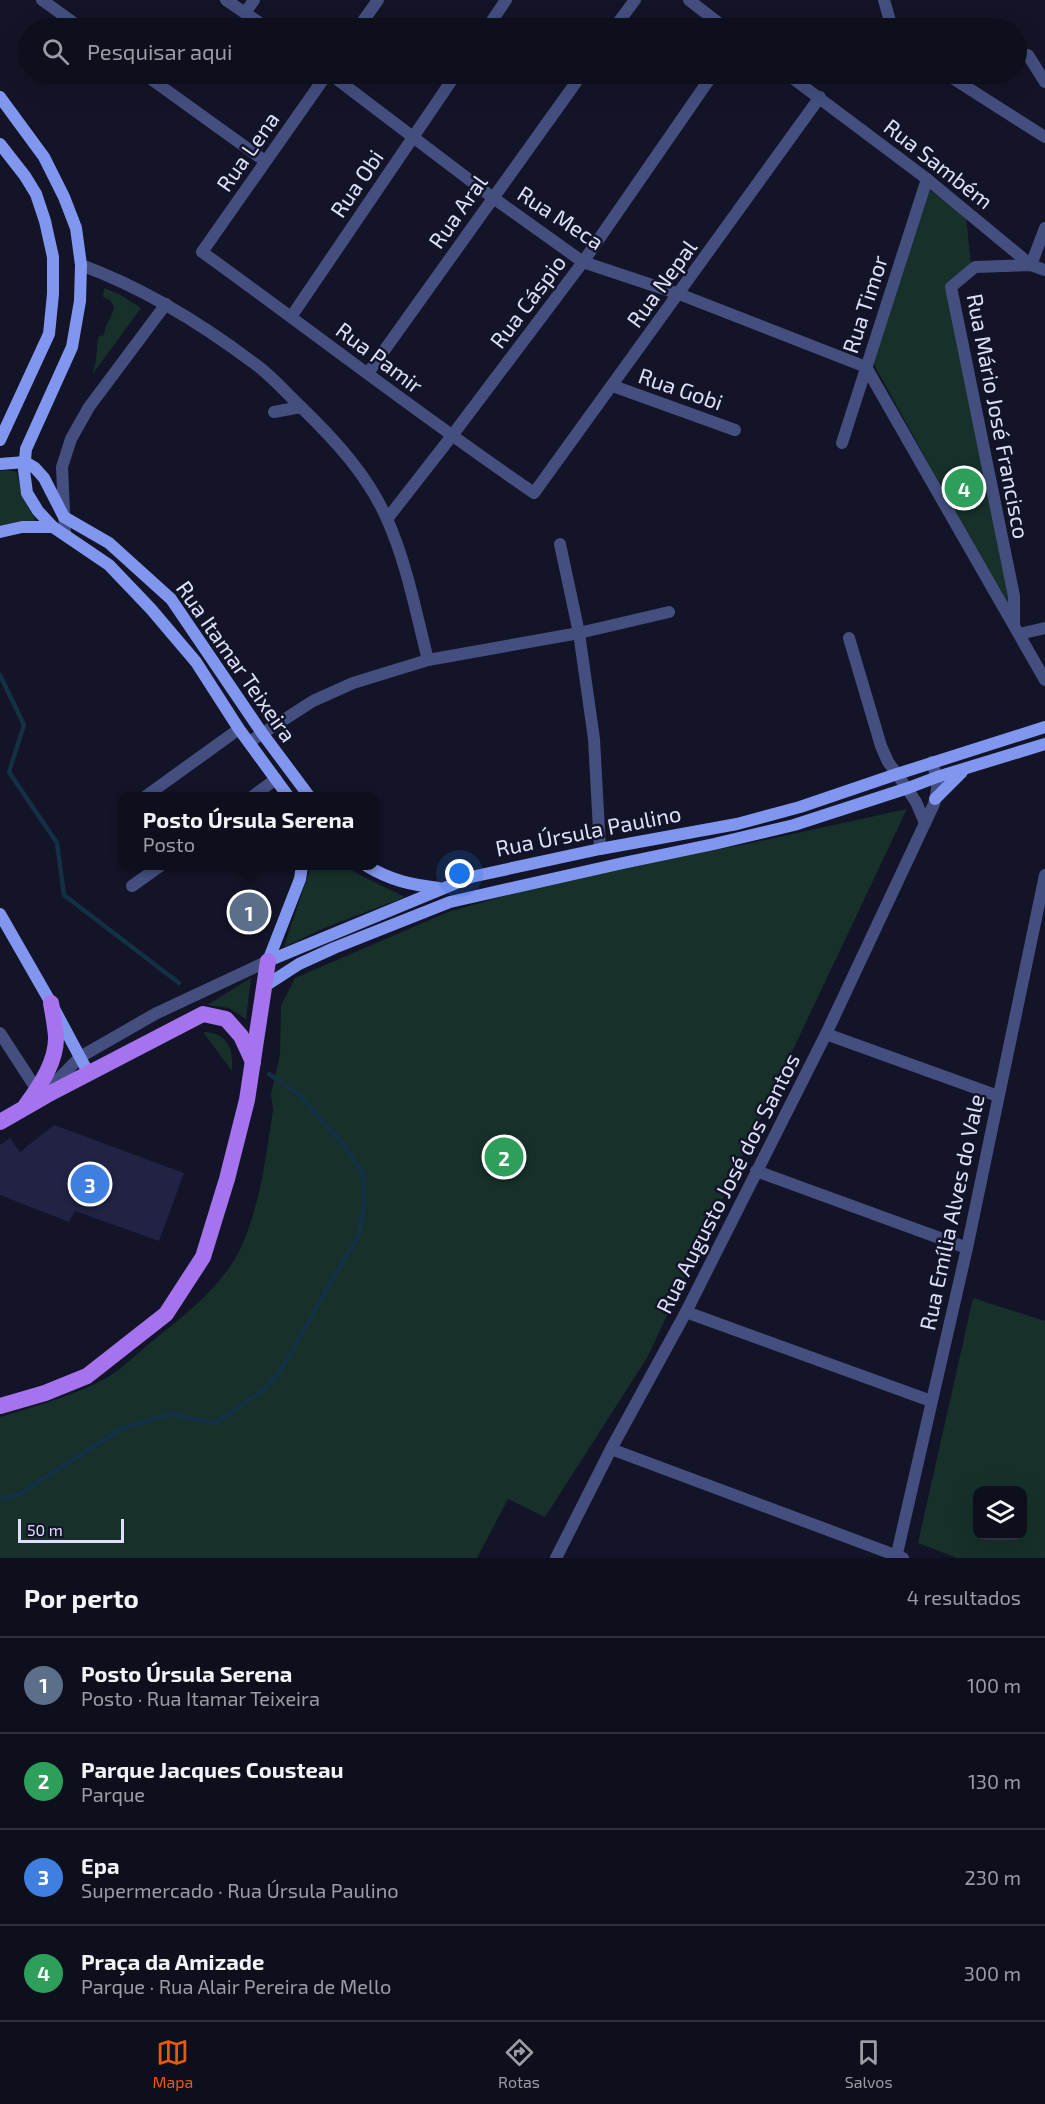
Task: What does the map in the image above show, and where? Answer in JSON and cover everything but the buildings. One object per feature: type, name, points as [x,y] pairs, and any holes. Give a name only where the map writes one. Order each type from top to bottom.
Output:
[{"type":"main road","points":[[0,97],[44,157],[64,197],[76,228],[81,265],[80,301],[72,347],[28,443],[25,462],[27,493],[38,511],[53,527]]},
{"type":"main road","points":[[0,144],[36,194],[45,220],[53,257],[49,334],[0,440]]},
{"type":"main road","points":[[0,464],[25,462],[35,468],[45,478],[64,517]]},
{"type":"main road","name":"Rua Itamar Teixeira","points":[[64,517],[109,543],[171,599],[306,792]]},
{"type":"main road","points":[[0,532],[22,526],[53,527]]},
{"type":"main road","name":"Rua Itamar Teixeira","points":[[53,527],[109,565],[151,609],[196,662],[239,729],[285,792]]},
{"type":"main road","name":"Rua Úrsula Paulino","points":[[268,961],[471,877],[600,849],[737,824],[800,807],[932,762],[1045,727]]},
{"type":"main road","name":"Rua Úrsula Paulino","points":[[265,986],[299,964],[334,948],[450,902],[794,825],[1045,744]]},
{"type":"main road","points":[[935,799],[968,767]]},
{"type":"main road","points":[[0,1406],[45,1394],[87,1376],[166,1314],[202,1257],[227,1179],[248,1100],[268,961],[301,870]]},
{"type":"main road","points":[[374,870],[385,877],[412,885],[441,888]]},
{"type":"main road","points":[[0,914],[89,1074]]},
{"type":"main road","points":[[34,1099],[53,1055],[56,1038],[51,1003]]},
{"type":"main road","name":"Rua Úrsula Paulino","points":[[0,1122],[34,1099],[89,1074],[203,1014],[226,1019],[241,1036],[253,1063]]},
{"type":"street","points":[[42,0],[67,18]]},
{"type":"street","points":[[226,0],[252,18]]},
{"type":"street","points":[[245,13],[254,0]]},
{"type":"street","points":[[365,18],[378,0]]},
{"type":"street","points":[[494,18],[506,0]]},
{"type":"street","points":[[622,18],[635,0]]},
{"type":"street","points":[[689,0],[712,18]]},
{"type":"street","points":[[884,0],[889,18]]},
{"type":"street","points":[[1028,55],[1045,82]]},
{"type":"street","points":[[158,84],[266,161]]},
{"type":"street","name":"Rua Lena","points":[[202,252],[321,84]]},
{"type":"street","name":"Rua Meca","points":[[341,84],[583,262],[679,294],[866,367]]},
{"type":"street","name":"Rua Obi","points":[[291,317],[449,84]]},
{"type":"street","name":"Rua Aral","points":[[368,373],[575,84]]},
{"type":"street","name":"Rua Cáspio","points":[[387,519],[583,262],[706,84]]},
{"type":"street","name":"Rua Sambém","points":[[801,84],[927,179],[1031,265]]},
{"type":"street","points":[[962,84],[1045,137]]},
{"type":"street","name":"Rua Nepal","points":[[534,493],[820,97]]},
{"type":"street","name":"Rua Timor","points":[[842,443],[927,179]]},
{"type":"street","points":[[1045,228],[1031,265],[1045,270]]},
{"type":"street","name":"Rua Pamir","points":[[202,252],[368,373],[451,437],[534,493]]},
{"type":"street","points":[[81,265],[119,279],[166,304],[256,365],[331,436],[362,475],[387,519],[408,576],[428,660]]},
{"type":"street","name":"Rua Mário José Francisco","points":[[1017,629],[1014,596],[951,287],[975,267],[1031,265]]},
{"type":"street","points":[[65,534],[63,467],[71,439],[89,407],[166,304]]},
{"type":"street","points":[[866,367],[1045,680]]},
{"type":"street","name":"Rua Gobi","points":[[613,386],[735,430]]},
{"type":"street","points":[[274,412],[301,407]]},
{"type":"street","points":[[560,544],[579,633],[594,739],[600,849]]},
{"type":"street","points":[[249,742],[313,701],[353,683],[428,660],[579,633],[669,612]]},
{"type":"street","points":[[1017,629],[1045,628]]},
{"type":"street","points":[[849,638],[881,746],[888,762],[908,788],[925,823]]},
{"type":"street","points":[[152,792],[239,729]]},
{"type":"street","name":"Rua Augusto José dos Santos","points":[[556,1558],[611,1449],[686,1312],[826,1034],[935,799],[938,789],[932,762]]},
{"type":"street","points":[[258,792],[276,779]]},
{"type":"street","points":[[132,886],[154,870]]},
{"type":"street","name":"Rua Emília Alves do Vale","points":[[899,1557],[931,1401],[967,1248],[1045,875]]},
{"type":"street","name":"Rua Úrsula Paulino","points":[[34,1099],[80,1057],[155,1014],[268,961]]},
{"type":"street","points":[[0,1034],[34,1099]]},
{"type":"street","points":[[826,1034],[998,1096]]},
{"type":"street","points":[[756,1171],[967,1248]]},
{"type":"street","points":[[686,1312],[931,1401]]},
{"type":"street","points":[[611,1449],[899,1557]]},
{"type":"green space","points":[[927,188],[966,217],[971,264],[947,286],[1012,615],[872,361]]},
{"type":"green space","points":[[104,288],[119,294],[141,308],[92,375],[98,337],[104,335],[114,307],[110,300],[103,297]]},
{"type":"green space","points":[[0,471],[17,472],[24,497],[36,520],[34,522],[0,525]]},
{"type":"green space","points":[[907,809],[647,1358],[545,1517],[508,1499],[477,1558],[0,1558],[0,1417],[75,1392],[113,1374],[202,1299],[235,1259],[249,1227],[259,1194],[273,1110],[271,1094],[280,1054],[281,1006],[295,978],[448,912],[596,870],[742,845]]},
{"type":"green space","points":[[310,870],[351,870],[405,897],[324,928],[284,947]]},
{"type":"green space","points":[[251,978],[246,1019],[229,1008],[207,1005]]},
{"type":"green space","points":[[203,1032],[219,1035],[228,1044],[232,1056],[232,1071]]},
{"type":"green space","points":[[973,1298],[1045,1321],[1045,1558],[957,1558],[918,1543]]},
{"type":"waterway","points":[[0,675],[24,725],[9,772],[57,843],[64,895],[179,983]]},
{"type":"waterway","points":[[0,1499],[18,1495],[121,1429],[170,1414],[216,1423],[263,1390],[281,1370],[359,1236],[364,1204],[363,1173],[345,1146],[299,1095],[269,1074]]},
{"type":"place","name":"Praça da Amizade","points":[[964,488]]},
{"type":"place","name":"Posto Úrsula Serena","points":[[249,912]]},
{"type":"place","name":"Parque Jacques Cousteau","points":[[504,1157]]},
{"type":"place","name":"Epa","points":[[90,1184]]}]
